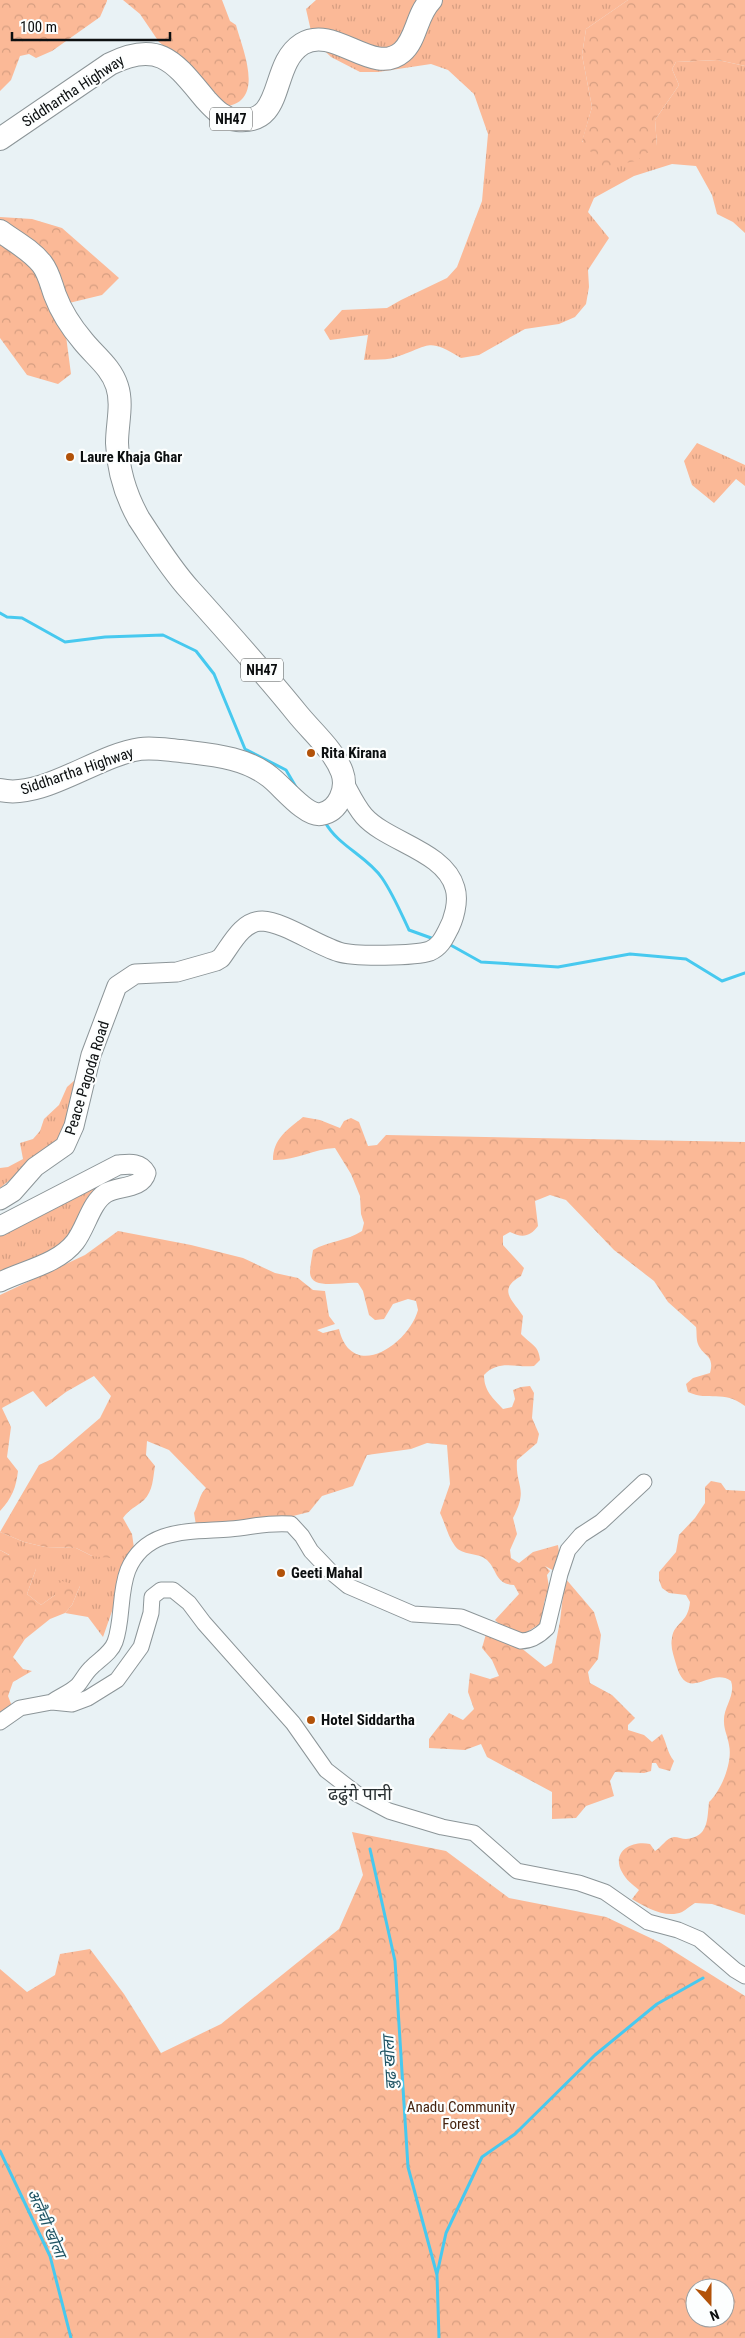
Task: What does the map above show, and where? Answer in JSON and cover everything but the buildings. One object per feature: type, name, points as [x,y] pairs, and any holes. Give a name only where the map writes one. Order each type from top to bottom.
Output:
[{"type":"highway","name":"Siddhartha Highway","points":[[0,140],[110,64],[127,55],[138,53],[148,53],[165,58],[175,66],[220,114],[235,120],[254,119],[267,111],[272,103],[287,59],[304,43],[313,40],[329,40],[368,56],[390,58],[397,56],[410,43],[423,10],[431,0]]},
{"type":"highway","name":"NH47","points":[[0,231],[28,250],[41,263],[49,275],[55,296],[68,319],[83,341],[105,365],[112,376],[119,397],[117,442],[121,475],[132,507],[139,519],[189,590],[254,660],[327,750],[340,767],[344,784]]},
{"type":"highway","name":"Siddhartha Highway","points":[[0,790],[12,792],[30,790],[129,752],[154,749],[240,760],[260,769],[301,806],[312,813],[321,814],[338,804],[344,784]]},
{"type":"main road","name":"Peace Pagoda Road","points":[[0,1200],[13,1192],[35,1167],[65,1146],[74,1126],[88,1064],[112,997],[117,986],[128,978],[144,972],[177,972],[216,961],[222,958],[245,927],[262,921],[281,926],[341,953],[412,954],[428,951],[443,941],[450,927],[456,904],[455,887],[450,878],[440,864],[384,832],[364,816],[344,784]]},
{"type":"main road","points":[[0,1226],[118,1165],[139,1165],[146,1173],[145,1177],[137,1183],[105,1193],[69,1249],[57,1257],[0,1282]]},
{"type":"street","points":[[52,1702],[76,1687],[90,1668],[110,1651],[116,1642],[123,1590],[132,1560],[141,1550],[165,1535],[179,1531],[243,1528],[269,1523],[291,1524],[302,1536],[311,1551],[331,1572],[348,1586],[412,1614],[461,1617],[521,1641],[527,1641],[542,1634],[548,1628],[568,1550],[581,1535],[600,1522],[644,1482]]},
{"type":"street","points":[[0,1722],[20,1708],[52,1702],[72,1704],[88,1698],[117,1680],[141,1647],[151,1613],[152,1597],[161,1590],[173,1590],[189,1603],[204,1623],[293,1723],[326,1770],[357,1794],[389,1811],[442,1827],[474,1833],[517,1871],[579,1883],[605,1892],[648,1922],[678,1930],[699,1939],[735,1970],[745,1976]]},
{"type":"green space","points":[[0,0],[107,1],[100,17],[52,51],[36,58],[29,54],[20,56],[11,80],[0,91]]},
{"type":"green space","points":[[123,0],[222,0],[230,21],[236,25],[247,62],[248,87],[244,97],[236,104],[222,107],[179,58],[159,42],[140,14]]},
{"type":"green space","points":[[316,0],[628,0],[586,29],[582,55],[592,107],[582,142],[657,146],[655,120],[679,85],[672,69],[676,62],[718,60],[745,66],[745,233],[733,222],[717,214],[712,195],[696,166],[672,164],[634,176],[594,198],[588,212],[609,238],[588,270],[589,287],[586,304],[575,317],[559,324],[525,329],[479,355],[461,358],[441,347],[429,346],[392,358],[364,360],[368,335],[330,340],[324,330],[342,310],[387,308],[447,278],[457,267],[482,201],[488,134],[474,94],[448,70],[431,64],[378,72],[360,72],[331,57],[313,40],[306,9]]},
{"type":"green space","points":[[628,0],[745,0],[745,66],[718,60],[676,62],[672,69],[679,85],[655,120],[657,146],[636,161],[603,167],[582,141],[592,107],[582,55],[586,29]]},
{"type":"green space","points":[[0,217],[32,219],[62,228],[119,278],[102,295],[69,303],[64,321],[71,374],[58,384],[27,375],[0,338]]},
{"type":"green space","points":[[697,443],[745,465],[745,486],[736,479],[714,503],[692,485],[684,461]]},
{"type":"green space","points":[[76,1079],[64,1136],[0,1188],[0,1168],[8,1167],[23,1159],[20,1143],[33,1139],[40,1131],[44,1119],[59,1105],[67,1087]]},
{"type":"green space","points":[[303,1117],[320,1120],[340,1128],[344,1121],[351,1118],[359,1122],[368,1146],[377,1145],[386,1135],[745,1142],[745,1406],[730,1398],[696,1395],[688,1392],[686,1384],[693,1378],[710,1373],[711,1367],[710,1359],[698,1344],[696,1327],[668,1302],[654,1281],[614,1250],[566,1200],[550,1195],[535,1201],[538,1226],[535,1230],[522,1236],[510,1232],[503,1236],[503,1245],[524,1268],[521,1276],[510,1286],[509,1296],[523,1316],[521,1334],[536,1348],[540,1360],[534,1366],[508,1365],[495,1367],[484,1375],[487,1390],[503,1409],[512,1407],[515,1399],[513,1390],[530,1386],[534,1393],[532,1418],[539,1434],[537,1443],[517,1460],[521,1493],[518,1508],[513,1518],[517,1534],[510,1550],[511,1558],[519,1563],[533,1552],[558,1545],[560,1559],[558,1573],[545,1566],[550,1571],[547,1575],[549,1587],[544,1603],[543,1622],[519,1637],[506,1631],[495,1620],[519,1594],[514,1585],[500,1580],[487,1560],[458,1549],[450,1538],[440,1513],[450,1484],[447,1445],[427,1443],[411,1449],[367,1455],[353,1486],[322,1496],[309,1512],[289,1517],[196,1525],[194,1513],[206,1488],[169,1450],[147,1441],[146,1455],[155,1466],[152,1484],[144,1500],[130,1510],[123,1518],[132,1534],[134,1548],[118,1559],[92,1556],[76,1548],[45,1547],[24,1542],[0,1532],[39,1465],[52,1459],[100,1418],[111,1396],[94,1376],[66,1392],[46,1407],[33,1391],[2,1408],[11,1427],[7,1457],[18,1471],[13,1492],[8,1502],[0,1511],[0,1295],[85,1255],[118,1231],[191,1245],[243,1258],[275,1273],[298,1278],[313,1290],[325,1291],[329,1316],[335,1324],[317,1330],[323,1333],[339,1329],[346,1345],[356,1354],[367,1356],[380,1352],[404,1335],[413,1323],[418,1310],[416,1301],[408,1299],[393,1304],[384,1319],[375,1320],[369,1315],[363,1291],[358,1283],[322,1284],[312,1279],[310,1270],[313,1250],[362,1231],[364,1223],[361,1214],[360,1196],[351,1174],[335,1148],[319,1150],[289,1159],[273,1160],[275,1146],[278,1141],[286,1131]]},
{"type":"green space","points":[[130,1178],[108,1186],[69,1242],[0,1276],[0,1233],[63,1200],[95,1186]]},
{"type":"green space","points":[[711,1481],[721,1483],[726,1490],[745,1491],[745,1915],[712,1904],[695,1903],[676,1914],[656,1911],[632,1899],[639,1890],[625,1877],[619,1865],[621,1853],[630,1846],[643,1843],[650,1844],[655,1851],[671,1838],[686,1839],[699,1835],[707,1821],[709,1802],[722,1784],[728,1768],[730,1752],[724,1717],[732,1692],[731,1681],[715,1678],[693,1683],[686,1682],[681,1676],[673,1655],[672,1641],[675,1629],[687,1615],[690,1602],[686,1595],[669,1593],[662,1588],[659,1580],[659,1572],[676,1552],[679,1535],[695,1518],[705,1503],[705,1487]]},
{"type":"green space","points":[[0,1532],[24,1542],[45,1547],[76,1548],[92,1556],[134,1548],[103,1637],[88,1617],[65,1613],[72,1605],[80,1586],[55,1595],[41,1605],[27,1594],[36,1569],[0,1550]]},
{"type":"green space","points":[[0,1550],[9,1555],[32,1553],[36,1569],[27,1594],[41,1605],[55,1595],[58,1580],[80,1586],[72,1605],[65,1613],[50,1619],[25,1639],[13,1657],[23,1669],[32,1671],[13,1682],[8,1696],[13,1709],[0,1712]]},
{"type":"green space","points":[[565,1578],[594,1612],[601,1635],[598,1659],[588,1672],[590,1683],[612,1695],[635,1718],[628,1725],[628,1730],[644,1735],[652,1742],[662,1734],[674,1761],[670,1771],[659,1768],[656,1763],[652,1763],[651,1771],[644,1773],[615,1772],[610,1781],[614,1796],[586,1806],[576,1818],[552,1819],[552,1792],[487,1757],[481,1744],[465,1750],[429,1748],[429,1739],[449,1713],[463,1720],[474,1709],[468,1692],[470,1673],[490,1679],[499,1676],[492,1660],[482,1648],[486,1634],[510,1639],[545,1667],[552,1663],[560,1621]]},
{"type":"green space","name":"Anadu Community Forest","points":[[352,1832],[446,1851],[509,1898],[606,1917],[661,1943],[745,1996],[745,2338],[0,2338],[0,1969],[27,1992],[55,1975],[60,1954],[90,1949],[124,1994],[161,2053],[221,2024],[339,1929],[363,1875]]},
{"type":"waterway","points":[[0,613],[7,617],[22,618],[65,642],[105,637],[163,635],[196,651],[214,674],[245,749],[286,770],[296,787]]},
{"type":"waterway","points":[[325,822],[337,838],[376,870],[393,897],[409,930],[434,939]]},
{"type":"waterway","points":[[447,943],[481,962],[558,967],[630,954],[686,959],[722,981],[745,973]]},
{"type":"waterway","name":"बुढ खोला","points":[[370,1849],[395,1961],[408,2167],[437,2275],[439,2338]]},
{"type":"waterway","name":"बुढ खोला","points":[[437,2274],[446,2233],[482,2157],[515,2134],[595,2055],[657,2004],[703,1978]]},
{"type":"waterway","name":"अलैची खोला","points":[[0,2151],[50,2256],[71,2338]]},
{"type":"place","name":"Laure Khaja Ghar","points":[[70,457]]},
{"type":"place","name":"Rita Kirana","points":[[311,753]]},
{"type":"place","name":"Geeti Mahal","points":[[281,1573]]},
{"type":"place","name":"Hotel Siddartha","points":[[311,1720]]},
{"type":"district","name":"ढढुंगे पानी","points":[[360,1794]]}]
